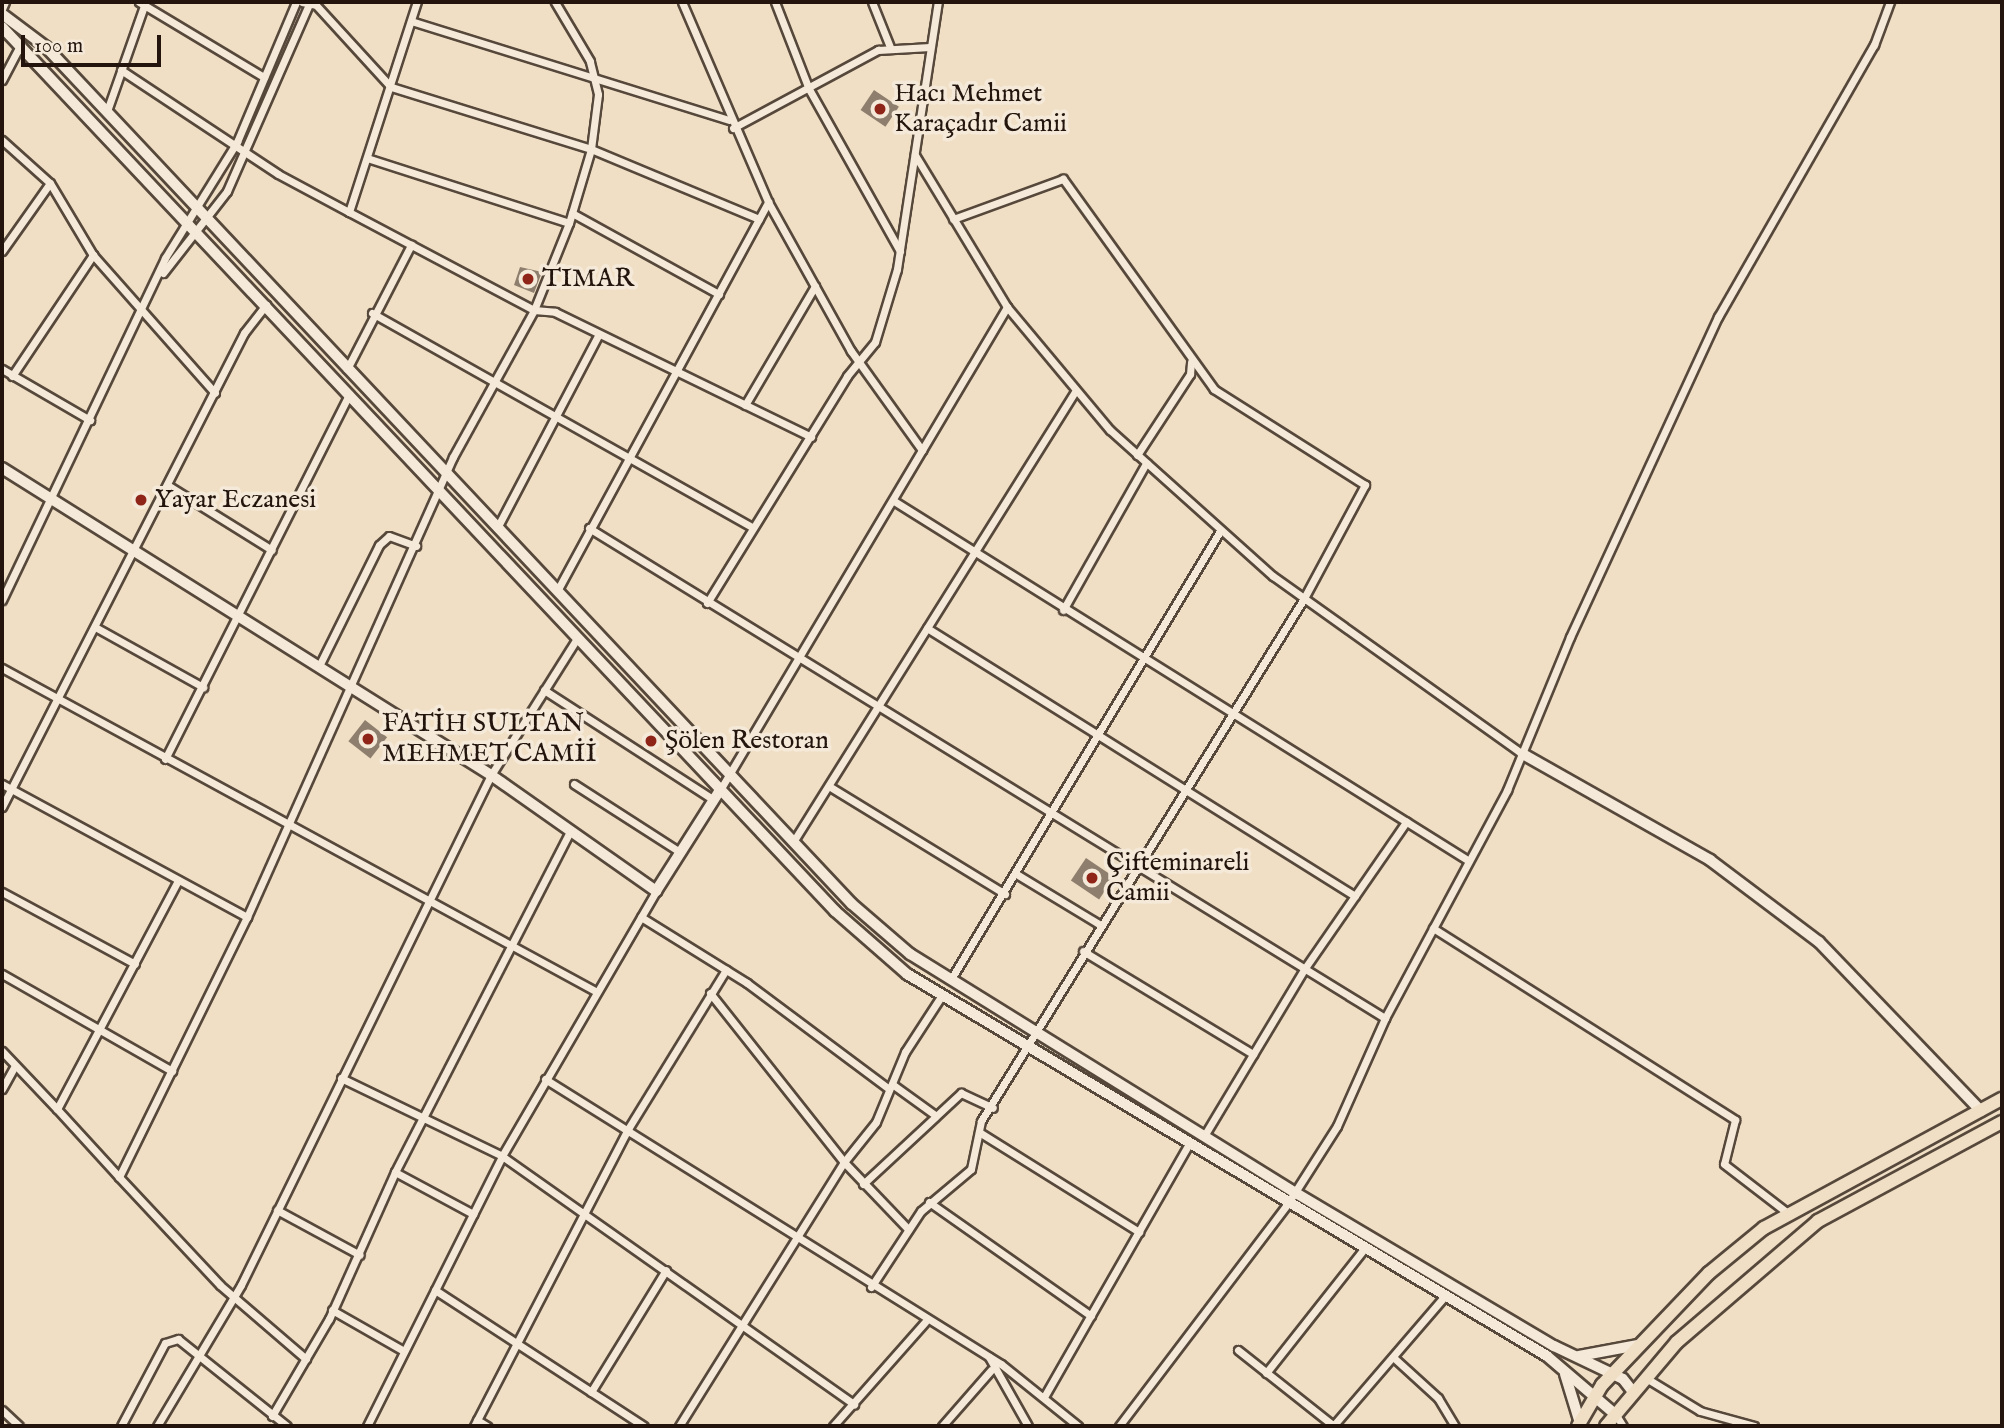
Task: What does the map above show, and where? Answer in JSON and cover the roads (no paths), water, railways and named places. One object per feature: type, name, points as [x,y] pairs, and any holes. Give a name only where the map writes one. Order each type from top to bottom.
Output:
[{"type":"highway","points":[[1579,1424],[1594,1398],[1613,1374],[1709,1273],[1789,1214],[2002,1099]]},
{"type":"highway","points":[[1606,1426],[1619,1420],[1633,1392],[1646,1377],[1744,1279],[1818,1221],[2002,1122]]},
{"type":"main road","points":[[2,12],[46,47],[107,111],[446,475],[852,904],[951,979],[1035,1032],[1296,1193],[1573,1355],[1613,1374],[1633,1392]]},
{"type":"main road","points":[[2,27],[189,221],[835,911],[907,974],[1563,1369],[1619,1420]]},
{"type":"main road","points":[[2,468],[491,775],[569,834],[656,891],[720,790]]},
{"type":"main road","points":[[1523,754],[1710,860],[1819,942],[1981,1111]]},
{"type":"main road","points":[[1573,1355],[1621,1352],[1644,1342]]},
{"type":"main road","points":[[1563,1369],[1579,1424]]},
{"type":"street","points":[[2,12],[5,2]]},
{"type":"street","points":[[163,273],[165,258],[198,209],[237,142],[296,2]]},
{"type":"street","points":[[302,2],[310,2],[391,87],[591,149],[759,219]]},
{"type":"street","points":[[2,600],[163,273],[208,219],[246,151],[310,2]]},
{"type":"street","points":[[349,212],[417,2]]},
{"type":"street","points":[[119,1177],[247,917],[349,684],[442,491],[446,475],[492,383],[534,310],[569,223],[591,149],[596,77],[555,2]]},
{"type":"street","points":[[682,2],[731,124],[768,202],[859,361],[922,450]]},
{"type":"street","points":[[775,2],[809,89],[900,251]]},
{"type":"street","points":[[872,2],[890,47]]},
{"type":"street","points":[[707,603],[859,361],[875,342],[900,251],[938,2]]},
{"type":"street","points":[[1119,1426],[1296,1193],[1337,1126],[1385,1018],[1523,754],[1656,445],[1771,219],[1874,45],[1889,2]]},
{"type":"street","points":[[107,111],[143,3],[264,77]]},
{"type":"street","points":[[411,22],[596,77],[731,124],[809,89],[890,47],[930,47]]},
{"type":"street","points":[[2,80],[21,44]]},
{"type":"street","points":[[121,70],[237,142],[246,151],[349,212],[534,310],[599,334],[811,438]]},
{"type":"street","points":[[2,140],[50,183],[93,255],[215,393]]},
{"type":"street","points":[[915,155],[1007,307],[1076,390],[1137,455],[1220,531],[1303,600],[1523,754]]},
{"type":"street","points":[[367,159],[569,223]]},
{"type":"street","points":[[871,1287],[908,1229],[929,1202],[971,1169],[979,1132],[1035,1032],[1135,863],[1303,600],[1365,485],[1214,390],[1063,179],[953,219]]},
{"type":"street","points":[[2,251],[50,183]]},
{"type":"street","points":[[556,592],[768,202]]},
{"type":"street","points":[[572,213],[719,294]]},
{"type":"street","points":[[347,369],[365,345],[372,313],[411,245]]},
{"type":"street","points":[[12,376],[93,255]]},
{"type":"street","points":[[745,405],[815,286]]},
{"type":"street","points":[[2,807],[169,486],[244,333],[267,304]]},
{"type":"street","points":[[720,790],[1007,307]]},
{"type":"street","points":[[372,313],[552,417],[753,528]]},
{"type":"street","points":[[496,528],[552,417],[599,334]]},
{"type":"street","points":[[1137,455],[1189,374],[1191,361]]},
{"type":"street","points":[[2,369],[90,420]]},
{"type":"street","points":[[793,842],[832,788],[971,552],[1076,390]]},
{"type":"street","points":[[165,759],[350,393]]},
{"type":"street","points":[[1063,610],[1146,463]]},
{"type":"street","points":[[169,486],[272,550]]},
{"type":"street","points":[[894,501],[1229,714],[1469,861]]},
{"type":"street","points":[[589,528],[1385,1018]]},
{"type":"street","points":[[951,979],[1100,739],[1142,659],[1220,531]]},
{"type":"street","points":[[319,666],[379,545],[397,536],[416,546]]},
{"type":"street","points":[[95,627],[203,687]]},
{"type":"street","points":[[927,628],[1100,739],[1355,896]]},
{"type":"street","points":[[157,1426],[204,1356],[234,1298],[426,902],[491,775],[578,637]]},
{"type":"street","points":[[2,668],[285,826],[597,992]]},
{"type":"street","points":[[544,690],[713,800]]},
{"type":"street","points":[[575,783],[680,852]]},
{"type":"street","points":[[2,784],[247,917]]},
{"type":"street","points":[[832,788],[1005,894]]},
{"type":"street","points":[[1204,1136],[1305,968],[1406,822]]},
{"type":"street","points":[[272,1416],[332,1310],[360,1255],[395,1171],[508,943],[569,834]]},
{"type":"street","points":[[1018,875],[1099,924]]},
{"type":"street","points":[[57,1109],[178,880]]},
{"type":"street","points":[[2,891],[135,964]]},
{"type":"street","points":[[367,1426],[502,1156],[656,891]]},
{"type":"street","points":[[641,917],[726,970],[935,1115]]},
{"type":"street","points":[[1433,928],[1735,1120],[1724,1164],[1789,1214]]},
{"type":"street","points":[[1083,951],[1254,1055]]},
{"type":"street","points":[[487,1426],[475,1423],[587,1213],[628,1129],[726,970]]},
{"type":"street","points":[[2,974],[172,1071]]},
{"type":"street","points":[[710,993],[844,1162],[908,1229]]},
{"type":"street","points":[[679,1426],[745,1326],[795,1238],[844,1162],[876,1122],[890,1086],[942,995]]},
{"type":"street","points":[[2,1051],[234,1298],[306,1359]]},
{"type":"street","points":[[2,1089],[15,1066]]},
{"type":"street","points":[[341,1078],[502,1156],[587,1213],[854,1404]]},
{"type":"street","points":[[545,1079],[628,1129],[925,1322],[989,1357],[1078,1426]]},
{"type":"street","points":[[863,1184],[961,1093],[993,1108]]},
{"type":"street","points":[[979,1132],[1139,1232]]},
{"type":"street","points":[[1044,1397],[1189,1144]]},
{"type":"street","points":[[395,1171],[473,1214]]},
{"type":"street","points":[[929,1202],[1091,1316]]},
{"type":"street","points":[[277,1210],[360,1255]]},
{"type":"street","points":[[1266,1373],[1364,1249]]},
{"type":"street","points":[[591,1392],[666,1270]]},
{"type":"street","points":[[435,1290],[645,1426]]},
{"type":"street","points":[[1238,1350],[1334,1426],[1444,1297]]},
{"type":"street","points":[[332,1310],[404,1351]]},
{"type":"street","points":[[833,1426],[925,1322]]},
{"type":"street","points":[[121,1426],[165,1343],[178,1339],[204,1356],[287,1426]]},
{"type":"street","points":[[989,1357],[991,1370],[1028,1426]]},
{"type":"street","points":[[1393,1357],[1438,1398],[1455,1426]]},
{"type":"street","points":[[942,1426],[991,1370]]},
{"type":"street","points":[[1646,1377],[1700,1411],[1754,1426]]},
{"type":"street","points":[[2,1410],[19,1426]]},
{"type":"place","name":"Hacı Mehmet Karaçadır Camii","points":[[880,109]]},
{"type":"place","name":"TIMAR","points":[[528,279]]},
{"type":"place","name":"Yayar Eczanesi","points":[[141,500]]},
{"type":"place","name":"FATİH SULTAN MEHMET CAMİİ","points":[[368,739]]},
{"type":"place","name":"Şölen Restoran","points":[[651,741]]},
{"type":"place","name":"Çifteminareli Camii","points":[[1092,878]]}]
